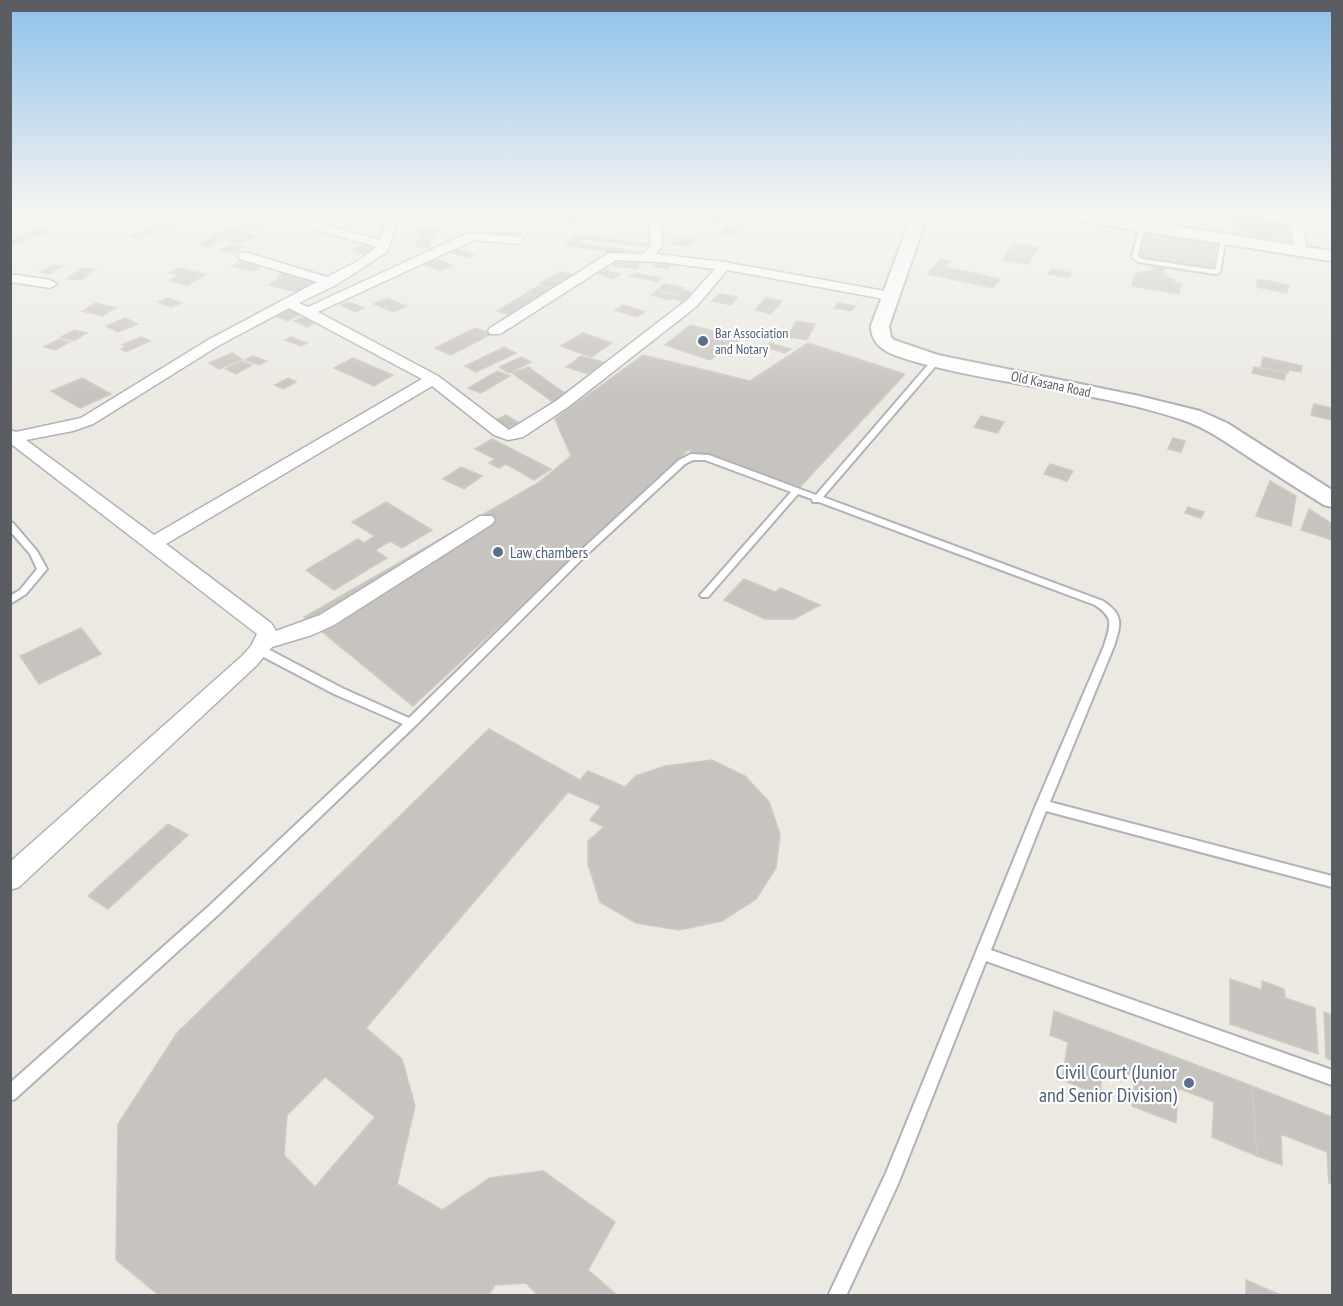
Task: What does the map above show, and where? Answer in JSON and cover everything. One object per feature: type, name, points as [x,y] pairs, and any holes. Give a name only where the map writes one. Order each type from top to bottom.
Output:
[{"type":"street","points":[[303,275],[331,282]]},
{"type":"street","points":[[12,436],[73,426],[87,421],[154,382],[206,347],[342,275]]},
{"type":"street","points":[[308,312],[388,275]]},
{"type":"street","points":[[495,331],[585,275]]},
{"type":"street","points":[[290,303],[433,379],[500,432],[508,435],[517,434],[562,404],[692,303],[716,275]]},
{"type":"street","points":[[774,275],[890,296]]},
{"type":"street","name":"Old Kasana Road","points":[[898,275],[880,326],[884,341],[906,352],[936,361],[1139,402],[1192,416],[1219,428],[1332,500]]},
{"type":"street","points":[[10,278],[50,284]]},
{"type":"street","points":[[154,543],[433,379]]},
{"type":"street","points":[[12,436],[264,628],[267,634],[262,646]]},
{"type":"street","points":[[10,879],[262,646],[327,620],[486,520]]},
{"type":"lane","points":[[816,500],[936,361]]},
{"type":"lane","points":[[10,1094],[214,910],[682,462],[690,457],[706,457],[816,500],[1099,603],[1113,612],[1116,619],[1109,646],[1042,805],[892,1178],[837,1296]]},
{"type":"lane","points":[[705,595],[795,492]]},
{"type":"lane","points":[[10,525],[34,554],[42,569],[23,592],[10,601]]},
{"type":"lane","points":[[262,646],[338,691],[411,723]]},
{"type":"lane","points":[[1042,805],[1332,881]]},
{"type":"lane","points":[[982,953],[1332,1078]]},
{"type":"building","points":[[72,275],[88,275],[82,280],[67,279]]},
{"type":"building","points":[[179,275],[204,275],[188,285],[169,281]]},
{"type":"building","points":[[295,275],[321,282],[301,293],[269,285],[282,277],[278,276]]},
{"type":"building","points":[[555,275],[579,277],[569,284],[550,278]]},
{"type":"building","points":[[602,275],[619,275],[613,279]]},
{"type":"building","points":[[646,275],[662,278],[658,282],[630,276]]},
{"type":"building","points":[[932,275],[982,275],[1000,279],[993,288]]},
{"type":"building","points":[[1053,275],[1071,275],[1069,278]]},
{"type":"building","points":[[1135,275],[1167,275],[1166,278],[1181,284],[1179,294],[1132,286]]},
{"type":"building","points":[[547,279],[567,285],[559,290],[539,284]]},
{"type":"building","points":[[1258,279],[1289,285],[1287,293],[1256,287]]},
{"type":"building","points":[[664,284],[684,288],[678,294],[657,290]]},
{"type":"building","points":[[538,286],[557,291],[546,298],[527,293]]},
{"type":"building","points":[[684,290],[694,293],[684,302],[674,299]]},
{"type":"building","points":[[656,291],[676,296],[670,300],[651,295]]},
{"type":"building","points":[[525,294],[543,299],[515,316],[497,311]]},
{"type":"building","points":[[719,294],[737,297],[731,305],[712,301]]},
{"type":"building","points":[[168,298],[181,303],[171,307],[158,302]]},
{"type":"building","points":[[387,298],[406,306],[393,312],[374,304]]},
{"type":"building","points":[[766,298],[782,301],[771,314],[755,310]]},
{"type":"building","points":[[349,302],[364,308],[356,312],[341,305]]},
{"type":"building","points":[[96,303],[116,308],[102,316],[82,311]]},
{"type":"building","points":[[838,303],[855,306],[851,311],[834,308]]},
{"type":"building","points":[[623,305],[645,312],[637,317],[615,310]]},
{"type":"building","points":[[291,309],[303,313],[288,321],[275,316]]},
{"type":"building","points":[[306,315],[320,320],[307,327],[294,321]]},
{"type":"building","points":[[125,318],[138,324],[118,332],[106,326]]},
{"type":"building","points":[[796,321],[815,324],[807,340],[788,337]]},
{"type":"building","name":"Bar Association and Notary","points":[[690,325],[742,338],[710,360],[665,345]]},
{"type":"building","points":[[475,328],[491,334],[451,355],[435,348]]},
{"type":"building","points":[[74,330],[87,333],[74,341],[61,337]]},
{"type":"building","points":[[583,333],[612,343],[591,357],[561,346]]},
{"type":"building","points":[[141,337],[150,341],[126,352],[121,349],[126,347],[122,345]]},
{"type":"building","points":[[291,337],[307,343],[301,346],[285,340]]},
{"type":"building","points":[[59,339],[70,342],[56,350],[44,347]]},
{"type":"building","points":[[770,343],[791,349],[785,353],[765,347]]},
{"type":"building","name":"Law chambers","points":[[808,343],[905,374],[800,487],[688,450],[413,706],[304,617],[538,483],[571,456],[555,419],[643,355],[750,381]]},
{"type":"building","points":[[504,347],[516,353],[476,372],[465,366]]},
{"type":"building","points":[[232,353],[242,359],[219,369],[209,363]]},
{"type":"building","points":[[253,356],[267,361],[259,365],[245,360]]},
{"type":"building","points":[[581,356],[603,362],[588,374],[566,367]]},
{"type":"building","points":[[521,357],[531,362],[509,373],[499,367]]},
{"type":"building","points":[[1263,357],[1302,366],[1301,372],[1289,370],[1288,373],[1261,367]]},
{"type":"building","points":[[353,358],[393,375],[374,386],[334,368]]},
{"type":"building","points":[[241,361],[252,365],[236,374],[225,369]]},
{"type":"building","points":[[528,367],[569,396],[553,402],[512,373]]},
{"type":"building","points":[[1254,367],[1286,374],[1284,380],[1252,373]]},
{"type":"building","points":[[497,371],[510,376],[481,393],[468,388]]},
{"type":"building","points":[[82,378],[111,394],[80,408],[51,391]]},
{"type":"building","points":[[288,378],[296,382],[283,389],[275,385]]},
{"type":"building","points":[[1314,404],[1332,408],[1332,420],[1311,415]]},
{"type":"building","points":[[506,415],[519,423],[506,429],[493,421]]},
{"type":"building","points":[[981,416],[1004,422],[997,433],[974,427]]},
{"type":"building","points":[[1173,438],[1185,441],[1181,452],[1168,449]]},
{"type":"building","points":[[492,439],[551,469],[534,480],[506,464],[499,468],[489,463],[495,459],[475,449]]},
{"type":"building","points":[[1050,464],[1073,471],[1067,481],[1044,474]]},
{"type":"building","points":[[461,467],[482,476],[464,489],[443,479]]},
{"type":"building","points":[[1270,481],[1296,496],[1291,526],[1256,516]]},
{"type":"building","points":[[386,502],[432,530],[402,548],[390,541],[375,550],[387,558],[334,590],[306,570],[358,539],[364,543],[375,536],[352,522]]},
{"type":"building","points":[[1188,507],[1204,512],[1201,518],[1185,513]]},
{"type":"building","points":[[1309,509],[1332,524],[1332,540],[1301,530]]},
{"type":"building","points":[[744,579],[775,592],[781,588],[820,605],[794,619],[765,619],[724,600]]},
{"type":"building","points":[[81,628],[101,654],[39,684],[20,656]]},
{"type":"building","points":[[489,729],[580,780],[588,771],[625,787],[636,776],[665,766],[712,760],[745,776],[769,802],[780,834],[776,868],[756,899],[722,921],[679,930],[636,923],[600,902],[588,864],[588,841],[604,827],[590,820],[601,806],[568,792],[366,1028],[402,1059],[415,1106],[397,1184],[442,1210],[490,1178],[543,1171],[615,1222],[588,1270],[618,1296],[539,1296],[526,1283],[495,1285],[488,1296],[160,1296],[116,1260],[118,1124],[177,1033]],"holes":[[[325,1077],[375,1117],[315,1187],[284,1155],[287,1115]]]},
{"type":"building","points":[[168,824],[188,835],[108,909],[88,896]]},
{"type":"building","points":[[1230,979],[1262,990],[1262,981],[1284,989],[1285,998],[1315,1008],[1318,1054],[1230,1024]]},
{"type":"building","name":"Civil Court (Junior and Senior Division)","points":[[1054,1011],[1252,1086],[1257,1156],[1212,1137],[1214,1102],[1178,1088],[1176,1123],[1132,1106],[1135,1077],[1103,1064],[1100,1095],[1062,1080],[1068,1042],[1050,1035]]},
{"type":"building","points":[[1324,1012],[1332,1015],[1332,1061],[1326,1058]]},
{"type":"building","points":[[1252,1086],[1332,1117],[1332,1184],[1329,1183],[1327,1152],[1281,1134],[1282,1165],[1257,1156]]},
{"type":"building","points":[[1246,1280],[1283,1296],[1246,1296]]},
{"type":"place","name":"Bar Association and Notary","points":[[703,341]]},
{"type":"place","name":"Law chambers","points":[[498,552]]},
{"type":"place","name":"Civil Court (Junior and Senior Division)","points":[[1189,1083]]}]
